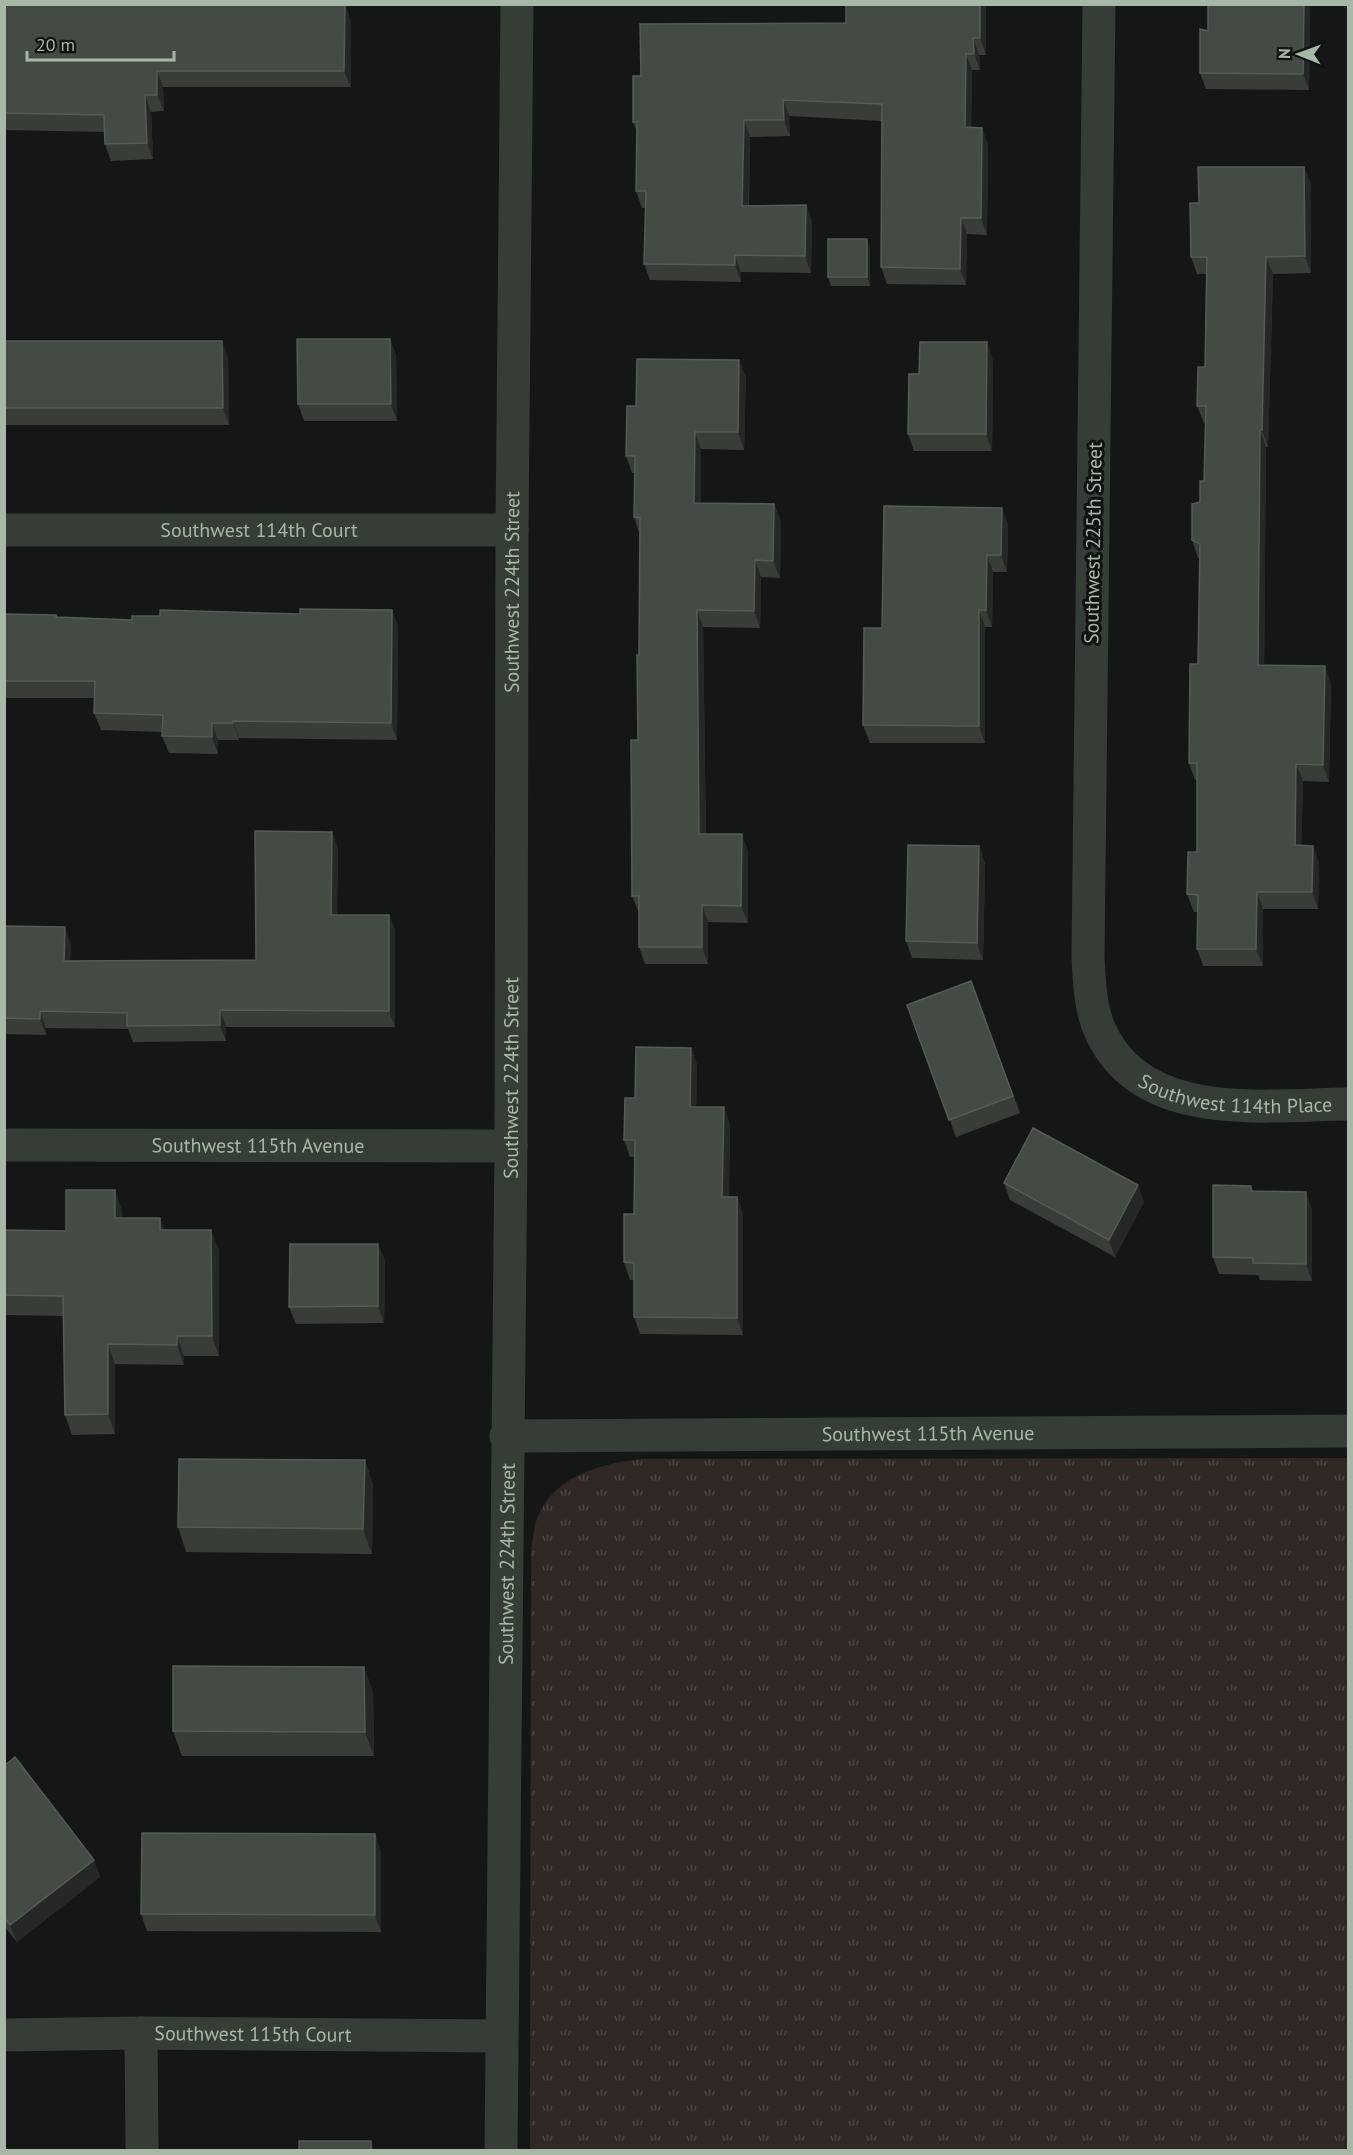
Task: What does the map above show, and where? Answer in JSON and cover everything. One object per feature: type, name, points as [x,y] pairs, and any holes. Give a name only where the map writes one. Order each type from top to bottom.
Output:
[{"type":"street","name":"Southwest 224th Street","points":[[501,2151],[506,1436],[511,1146],[512,530],[517,4]]},
{"type":"street","name":"Southwest 225th Street","points":[[1099,4],[1088,956],[1091,995],[1099,1028],[1111,1050],[1129,1069]]},
{"type":"street","name":"Southwest 114th Court","points":[[4,530],[512,530]]},
{"type":"street","name":"Southwest 114th Place","points":[[1129,1069],[1148,1084],[1176,1097],[1194,1102],[1348,1104]]},
{"type":"street","name":"Southwest 115th Avenue","points":[[4,1145],[511,1146]]},
{"type":"street","name":"Southwest 115th Avenue","points":[[506,1436],[1348,1431]]},
{"type":"street","name":"Southwest 115th Court","points":[[4,2035],[141,2033],[501,2036]]},
{"type":"street","points":[[141,2033],[142,2151]]},
{"type":"green space","points":[[1348,1458],[1348,2150],[530,2150],[531,1553],[535,1525],[542,1509],[551,1495],[563,1484],[592,1469],[642,1459]]},
{"type":"building","points":[[4,4],[345,5],[344,71],[157,71],[157,95],[145,95],[147,143],[105,144],[104,115],[4,113]]},
{"type":"building","points":[[846,4],[980,4],[980,38],[973,38],[974,54],[966,54],[965,127],[982,128],[981,218],[961,218],[960,269],[881,267],[882,104],[783,100],[784,120],[744,120],[742,206],[806,205],[805,256],[735,255],[735,265],[644,264],[646,191],[636,191],[637,122],[633,122],[633,76],[641,76],[640,24],[846,23]]},
{"type":"building","points":[[1208,4],[1304,4],[1303,74],[1200,73],[1200,29],[1208,31]]},
{"type":"building","points":[[1198,167],[1304,167],[1305,256],[1266,257],[1262,430],[1260,430],[1258,665],[1325,666],[1323,765],[1296,764],[1295,845],[1313,846],[1312,892],[1257,892],[1256,949],[1197,949],[1198,895],[1187,894],[1188,852],[1197,852],[1197,763],[1189,763],[1190,664],[1198,664],[1200,544],[1192,540],[1192,504],[1200,502],[1200,481],[1204,481],[1206,406],[1197,406],[1198,367],[1205,367],[1207,257],[1191,257],[1190,203],[1199,203]]},
{"type":"building","points":[[828,239],[867,239],[867,277],[828,277]]},
{"type":"building","points":[[297,339],[390,339],[391,404],[298,404]]},
{"type":"building","points":[[4,341],[222,341],[223,408],[4,408]]},
{"type":"building","points":[[920,342],[987,342],[986,434],[908,434],[909,374],[919,374]]},
{"type":"building","points":[[637,359],[739,360],[738,432],[695,432],[694,503],[774,504],[773,561],[755,560],[754,611],[697,610],[699,834],[742,834],[741,906],[702,905],[702,947],[639,947],[639,896],[632,896],[631,740],[638,740],[640,518],[634,517],[635,456],[626,456],[627,406],[636,406]]},
{"type":"building","points":[[884,506],[1002,508],[1001,555],[987,555],[986,610],[979,610],[979,726],[863,725],[864,628],[882,628]]},
{"type":"building","points":[[300,609],[392,610],[391,723],[233,721],[233,723],[212,723],[212,737],[162,736],[163,715],[94,713],[95,681],[4,681],[4,614],[132,620],[132,616],[160,616],[160,610],[300,614]]},
{"type":"building","points":[[255,831],[332,832],[331,915],[389,915],[389,1011],[220,1010],[220,1025],[127,1026],[127,1013],[40,1011],[40,1019],[4,1018],[4,926],[65,927],[64,961],[256,960]]},
{"type":"building","points":[[908,845],[979,846],[977,943],[906,941]]},
{"type":"building","points":[[971,981],[1013,1096],[949,1120],[907,1005]]},
{"type":"building","points":[[636,1047],[691,1048],[690,1107],[724,1107],[722,1197],[737,1197],[737,1318],[634,1317],[634,1263],[624,1262],[624,1214],[634,1214],[635,1140],[624,1140],[625,1098],[635,1098]]},
{"type":"building","points":[[1033,1128],[1138,1185],[1109,1240],[1004,1183]]},
{"type":"building","points":[[1213,1185],[1251,1186],[1251,1191],[1306,1192],[1306,1264],[1253,1263],[1253,1258],[1213,1257]]},
{"type":"building","points":[[66,1190],[115,1190],[115,1218],[160,1218],[160,1230],[211,1230],[212,1336],[177,1336],[177,1345],[108,1344],[108,1414],[65,1415],[63,1296],[4,1295],[4,1230],[66,1231]]},
{"type":"building","points":[[290,1244],[378,1244],[378,1306],[289,1307]]},
{"type":"building","points":[[179,1459],[365,1460],[363,1529],[178,1527]]},
{"type":"building","points":[[173,1666],[364,1667],[365,1732],[173,1731]]},
{"type":"building","points":[[15,1757],[94,1860],[10,1925],[4,1917],[4,1766]]},
{"type":"building","points":[[142,1833],[375,1834],[375,1915],[141,1914]]},
{"type":"building","points":[[299,2141],[371,2141],[371,2151],[299,2151]]}]
